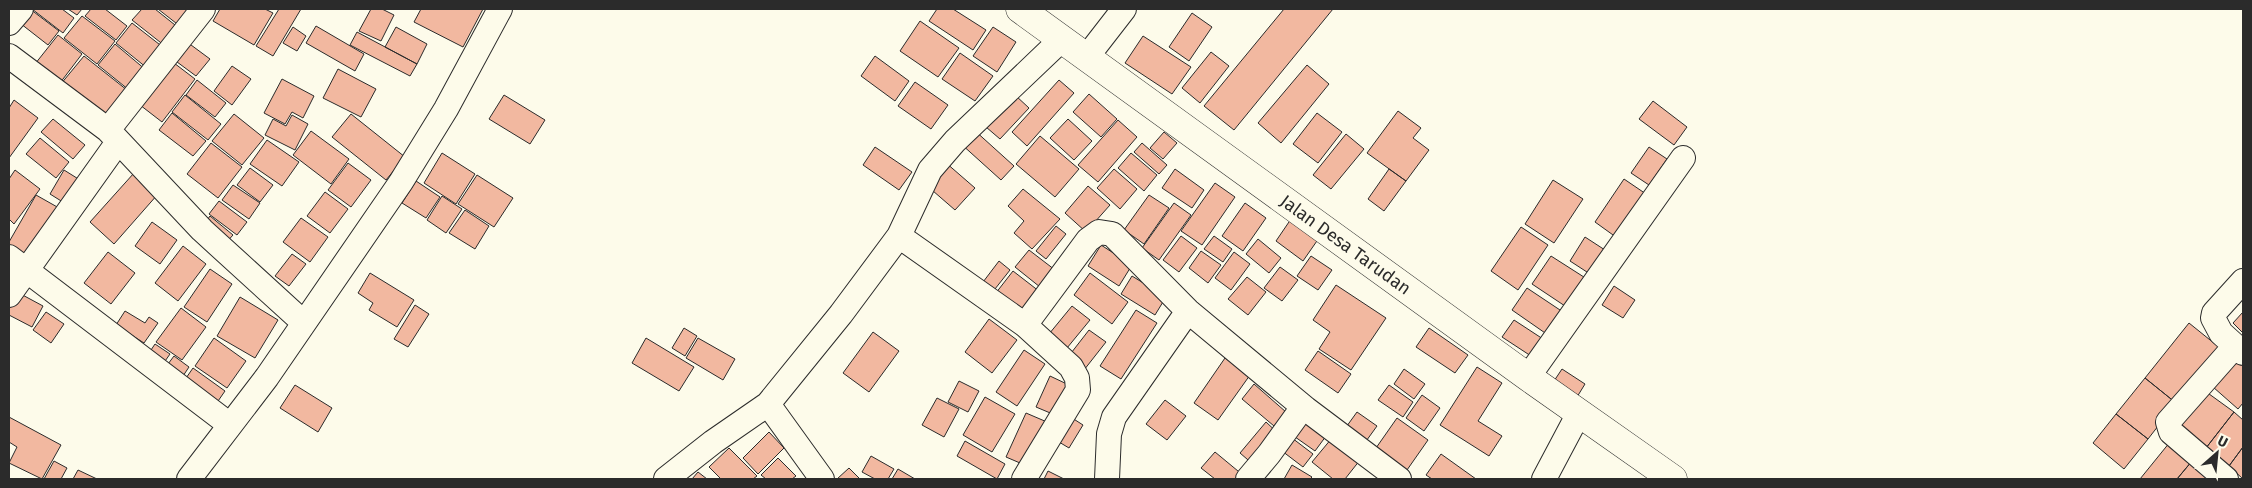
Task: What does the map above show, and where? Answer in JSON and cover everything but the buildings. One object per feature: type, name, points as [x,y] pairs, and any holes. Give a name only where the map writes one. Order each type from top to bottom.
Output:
[{"type":"street","points":[[9,23],[21,9]]},
{"type":"street","points":[[9,296],[18,264],[113,136],[203,9]]},
{"type":"street","points":[[189,479],[304,323],[401,182],[446,109],[500,9]]},
{"type":"street","name":"Jalan Desa Tarudan","points":[[1020,9],[1060,40],[1528,377],[1673,479]]},
{"type":"street","points":[[1086,58],[1124,9]]},
{"type":"street","points":[[666,479],[713,442],[768,404],[841,314],[899,236],[922,183],[940,157],[1060,40]]},
{"type":"street","points":[[9,56],[113,136],[202,230],[304,323]]},
{"type":"street","points":[[1528,377],[1683,158]]},
{"type":"street","points":[[1025,325],[1088,240],[1094,235],[1105,232],[1112,234],[1188,311],[1303,407],[1399,479]]},
{"type":"street","points":[[899,236],[1025,325],[1071,367],[1077,378],[1078,390],[1024,479]]},
{"type":"street","points":[[18,264],[230,425]]},
{"type":"street","points":[[2226,479],[2171,432],[2168,422],[2239,349],[2221,333],[2213,318],[2214,313],[2243,281]]},
{"type":"street","points":[[1107,479],[1109,434],[1114,417],[1188,311]]},
{"type":"street","points":[[768,404],[822,479]]},
{"type":"street","points":[[1248,479],[1269,454],[1303,407]]},
{"type":"street","points":[[1544,479],[1579,413]]}]
